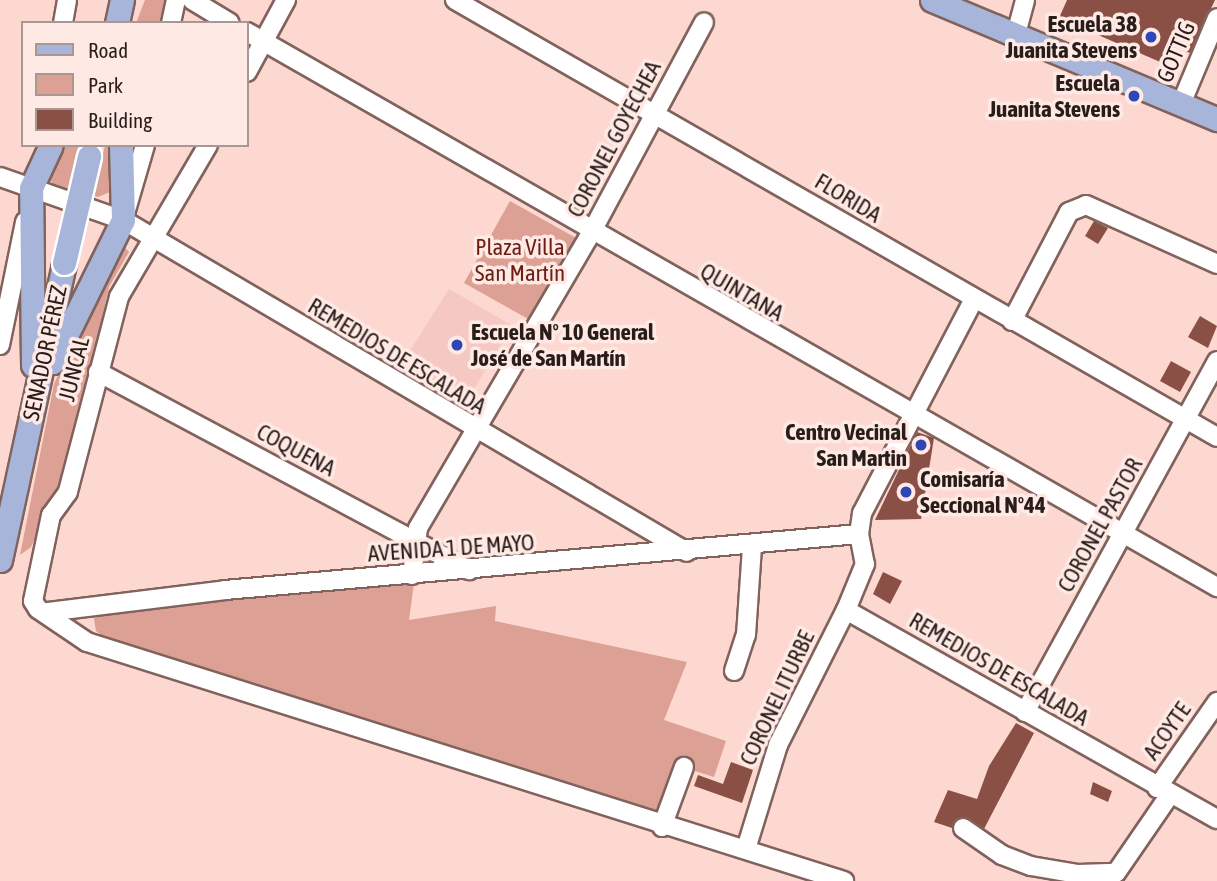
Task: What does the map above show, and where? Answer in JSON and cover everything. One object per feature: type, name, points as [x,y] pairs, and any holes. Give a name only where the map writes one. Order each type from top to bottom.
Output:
[{"type":"main road","points":[[932,0],[1217,119]]},
{"type":"main road","points":[[33,414],[32,188],[50,147]]},
{"type":"main road","points":[[33,414],[123,220],[121,147]]},
{"type":"main road","name":"SENADOR PÉREZ","points":[[0,560],[90,150]]},
{"type":"street","points":[[63,21],[67,0]]},
{"type":"street","points":[[171,21],[176,0]]},
{"type":"street","points":[[192,0],[227,21]]},
{"type":"street","points":[[248,70],[286,0]]},
{"type":"street","name":"FLORIDA","points":[[455,0],[656,113],[974,301],[1217,437]]},
{"type":"street","points":[[1016,34],[1025,0]]},
{"type":"street","name":"GOTTIG","points":[[1181,104],[1217,19]]},
{"type":"street","name":"CORONEL GOYECHEA","points":[[412,575],[414,541],[475,430],[591,233],[704,22]]},
{"type":"street","name":"QUINTANA","points":[[248,33],[913,418],[1217,587]]},
{"type":"street","points":[[0,345],[38,147]]},
{"type":"street","points":[[123,220],[136,192],[145,147]]},
{"type":"street","name":"JUNCAL","points":[[47,612],[33,601],[51,515],[68,492],[119,297],[156,241],[207,147]]},
{"type":"street","name":"REMEDIOS DE ESCALADA","points":[[0,177],[123,220],[475,430],[687,552]]},
{"type":"street","points":[[1012,321],[1069,212],[1097,206],[1217,264]]},
{"type":"street","points":[[846,610],[864,564],[859,534],[862,513],[974,301]]},
{"type":"street","name":"CORONEL PASTOR","points":[[1025,712],[1217,360]]},
{"type":"street","name":"COQUENA","points":[[98,372],[470,571]]},
{"type":"street","name":"AVENIDA 1 DE MAYO","points":[[47,612],[412,575],[752,547],[859,534]]},
{"type":"street","points":[[734,671],[746,635],[752,547]]},
{"type":"street","name":"REMEDIOS DE ESCALADA","points":[[846,610],[1163,792],[1217,819]]},
{"type":"street","name":"CORONEL ITURBE","points":[[746,849],[778,745],[846,610]]},
{"type":"street","points":[[47,612],[87,642],[662,827],[746,849],[844,881]]},
{"type":"street","name":"ACOYTE","points":[[963,828],[1002,855],[1031,866],[1078,874],[1116,873],[1217,702]]},
{"type":"street","points":[[662,827],[684,767]]},
{"type":"shaded area","name":"Escuela N° 10 General José de San Martín","points":[[449,289],[513,326],[466,402],[401,365]]},
{"type":"green space","points":[[145,0],[168,0],[163,21],[137,21]]},
{"type":"green space","points":[[62,147],[80,147],[68,192],[58,193],[48,176]]},
{"type":"green space","points":[[105,147],[111,147],[110,192],[94,196]]},
{"type":"green space","name":"Plaza Villa San Martín","points":[[510,201],[576,238],[530,320],[464,283]]},
{"type":"green space","points":[[120,242],[129,252],[109,287],[64,486],[58,488],[31,547],[20,555],[54,384]]},
{"type":"green space","points":[[414,583],[409,620],[496,606],[495,621],[687,662],[664,720],[726,741],[714,777],[679,766],[656,816],[105,638],[96,631],[94,619],[101,612],[255,593]]},
{"type":"building","name":"Escuela 38 Juanita Stevens","points":[[1067,0],[1215,0],[1190,53],[1175,46],[1167,65],[1059,18]]},
{"type":"building","points":[[1094,221],[1108,228],[1098,244],[1085,236]]},
{"type":"building","points":[[1200,316],[1217,326],[1208,348],[1188,337]]},
{"type":"building","points":[[1171,361],[1191,372],[1180,392],[1160,381]]},
{"type":"building","points":[[917,432],[934,438],[921,519],[875,520]]},
{"type":"building","points":[[883,572],[902,581],[890,604],[873,594]]},
{"type":"building","points":[[1016,723],[1034,733],[984,829],[965,817],[952,828],[934,822],[948,790],[977,799],[989,766]]},
{"type":"building","points":[[731,762],[753,770],[742,803],[694,786],[698,775],[723,784]]},
{"type":"building","points":[[1093,782],[1112,791],[1108,802],[1090,794]]},
{"type":"place","name":"Escuela 38 Juanita Stevens","points":[[1151,37]]},
{"type":"place","name":"Escuela Juanita Stevens","points":[[1134,96]]},
{"type":"place","name":"Escuela N° 10 General José de San Martín","points":[[457,345]]},
{"type":"place","name":"Centro Vecinal San Martin","points":[[921,445]]},
{"type":"place","name":"Comisaría Seccional N°44","points":[[906,492]]}]
